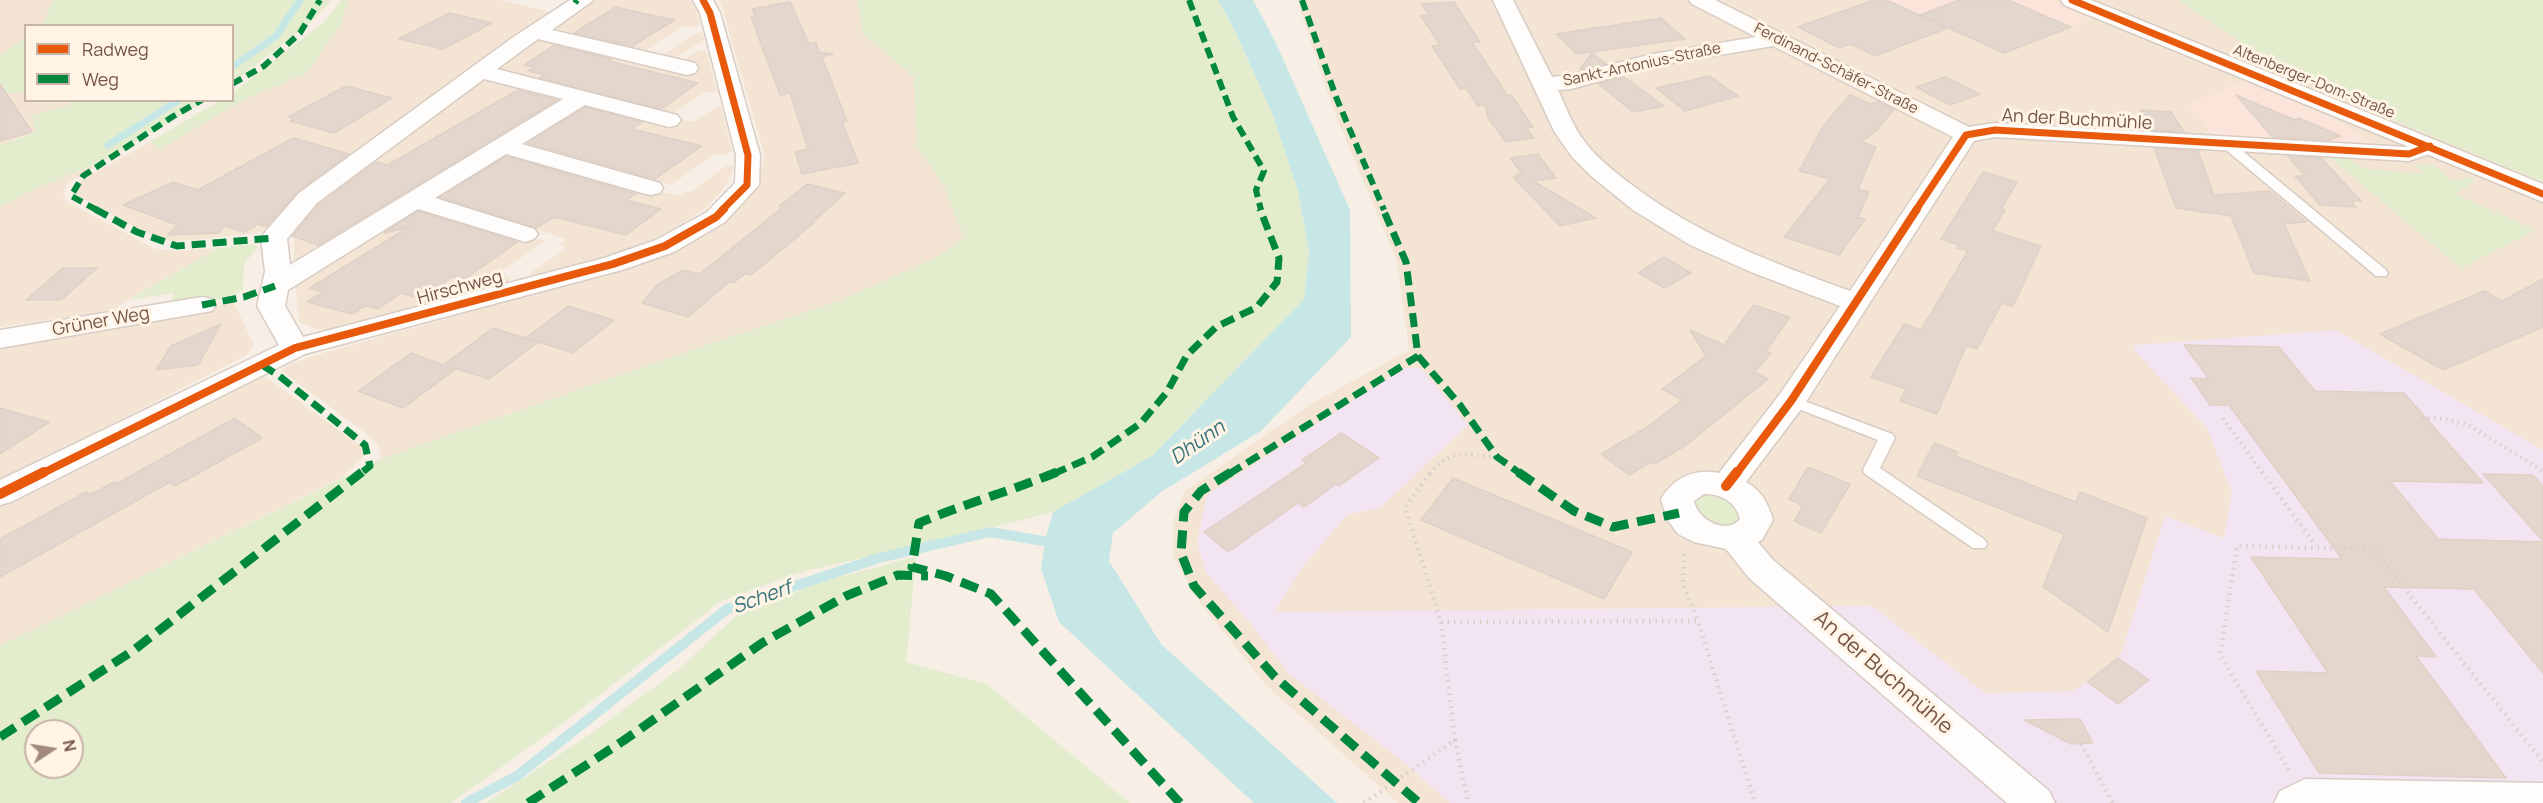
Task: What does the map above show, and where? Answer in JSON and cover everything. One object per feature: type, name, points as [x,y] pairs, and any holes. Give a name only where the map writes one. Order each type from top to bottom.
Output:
[{"type":"main road","name":"Altenberger-Dom-Straße","points":[[2072,0],[2543,194]]},
{"type":"street","points":[[295,348],[271,306],[278,272],[274,238],[308,198],[534,32],[584,0]]},
{"type":"street","name":"Hirschweg","points":[[0,494],[295,348],[613,264],[665,246],[716,217],[747,185],[748,155],[710,13],[703,0]]},
{"type":"street","points":[[1503,0],[1561,124],[1577,148],[1593,165],[1628,195],[1670,223],[1713,246],[1756,266],[1855,302]]},
{"type":"street","name":"Ferdinand-Schäfer-Straße","points":[[1706,1],[1966,135]]},
{"type":"street","points":[[534,32],[687,68]]},
{"type":"street","name":"Sankt-Antonius-Straße","points":[[1544,84],[1571,82],[1653,60],[1764,42],[1774,38]]},
{"type":"street","points":[[480,71],[669,120]]},
{"type":"street","points":[[275,286],[582,97]]},
{"type":"street","name":"An der Buchmühle","points":[[1966,135],[1995,130],[2229,146],[2409,154],[2430,146]]},
{"type":"street","points":[[1722,536],[1750,531],[1756,520],[1753,507],[1743,495],[1726,486],[1791,401],[1966,135]]},
{"type":"street","points":[[503,146],[651,188]]},
{"type":"street","points":[[415,200],[525,234]]},
{"type":"street","name":"Grüner Weg","points":[[0,339],[202,305]]},
{"type":"street","name":"An der Buchmühle","points":[[1726,486],[1705,483],[1688,488],[1677,499],[1679,513],[1690,526],[1722,536],[2035,803]]},
{"type":"street","points":[[2300,800],[2543,800]]},
{"type":"lane","points":[[2229,146],[2381,273]]},
{"type":"lane","points":[[1791,401],[1887,438],[1871,470],[1979,544]]},
{"type":"path","points":[[2223,417],[2316,547]]},
{"type":"path","points":[[2422,418],[2445,419],[2468,424],[2543,471]]},
{"type":"path","points":[[1468,803],[1455,740],[1441,622],[1405,507],[1438,462],[1456,454],[1497,457]]},
{"type":"path","points":[[1722,536],[1682,555],[1683,585],[1698,621],[1755,803]]},
{"type":"path","points":[[2300,800],[2220,655],[2237,546],[2373,549],[2543,762]]},
{"type":"path","points":[[1441,622],[1698,621]]},
{"type":"path","points":[[1364,803],[1455,740]]},
{"type":"path","points":[[2081,744],[2113,803]]},
{"type":"shaded area","points":[[0,0],[54,0],[42,24],[24,24],[24,39],[0,55]]},
{"type":"shaded area","points":[[348,0],[500,0],[551,12],[299,193],[261,233],[177,241],[161,240],[78,196],[76,188],[82,180],[150,142],[160,149],[247,98],[307,73],[340,25]]},
{"type":"shaded area","points":[[599,0],[691,0],[700,24],[694,27],[683,26],[646,50],[554,28],[581,8]]},
{"type":"shaded area","points":[[720,0],[857,0],[863,34],[914,77],[917,147],[944,186],[964,237],[935,258],[839,301],[381,459],[380,449],[372,438],[283,372],[282,370],[290,364],[323,353],[614,272],[651,260],[685,245],[757,182],[763,165],[764,153]]},
{"type":"shaded area","points":[[1297,0],[2178,0],[2245,45],[2247,59],[2543,182],[2543,803],[1398,803],[1267,686],[1199,602],[1174,557],[1174,520],[1185,491],[1311,404],[1409,350],[1397,261],[1333,109]]},
{"type":"shaded area","points":[[1886,0],[2050,0],[2094,18],[2003,53]]},
{"type":"shaded area","points":[[697,33],[702,33],[704,40],[676,58],[664,54]]},
{"type":"shaded area","points":[[543,36],[678,63],[697,51],[704,51],[707,52],[717,92],[705,92],[672,114],[495,72]]},
{"type":"shaded area","points":[[2244,80],[2333,119],[2371,141],[2362,146],[2213,137],[2190,104]]},
{"type":"shaded area","points":[[490,81],[563,99],[294,270],[294,239],[307,214],[319,202],[480,82]]},
{"type":"shaded area","points":[[24,91],[24,102],[69,102],[68,105],[32,116],[36,132],[0,145],[0,95]]},
{"type":"shaded area","points":[[582,103],[693,122],[721,106],[732,151],[724,155],[714,154],[671,185],[515,146]]},
{"type":"shaded area","points":[[508,152],[678,196],[686,191],[691,192],[727,165],[734,166],[729,180],[707,207],[667,233],[616,254],[531,276],[529,274],[567,248],[559,245],[567,239],[431,200]]},
{"type":"shaded area","points":[[103,161],[67,184],[63,195],[67,202],[156,249],[175,251],[218,248],[122,303],[116,310],[0,327],[0,207],[34,189]]},
{"type":"shaded area","points":[[422,206],[545,241],[499,273],[511,279],[504,284],[333,329],[316,329],[299,322],[295,281]]},
{"type":"shaded area","points":[[234,303],[254,345],[245,356],[0,481],[0,344]]},
{"type":"shaded area","points":[[2336,330],[2543,450],[2543,803],[1450,803],[1400,759],[1289,674],[1250,623],[1206,573],[1197,542],[1207,495],[1403,368],[1421,368],[1468,425],[1380,508],[1348,514],[1301,569],[1274,612],[1872,606],[1985,693],[2074,691],[2121,654],[2165,516],[2224,538],[2232,493],[2207,428],[2133,349],[2135,345]]},
{"type":"shaded area","points":[[261,376],[266,377],[360,446],[365,455],[343,477],[0,646],[0,505],[149,427]]},
{"type":"green space","points":[[54,0],[332,0],[310,23],[234,81],[234,24],[42,24]]},
{"type":"green space","points":[[342,0],[348,0],[340,25],[307,73],[247,98],[160,149],[150,142],[217,102],[234,102],[234,91],[322,24]]},
{"type":"green space","points":[[857,0],[1218,0],[1235,31],[1273,115],[1298,191],[1309,252],[1304,299],[1152,456],[1053,512],[936,542],[805,571],[721,601],[567,720],[451,803],[0,803],[0,646],[381,459],[839,301],[935,258],[964,237],[944,186],[917,147],[914,77],[863,34]]},
{"type":"green space","points":[[2178,0],[2543,0],[2543,182],[2246,59],[2245,45]]},
{"type":"green space","points":[[24,39],[24,91],[0,95],[0,55]]},
{"type":"green space","points":[[69,102],[203,102],[103,161],[34,189],[0,207],[0,145],[36,132],[31,116],[68,105]]},
{"type":"green space","points":[[2329,157],[2349,159],[2366,169],[2425,174],[2414,164],[2433,165],[2449,178],[2459,181],[2465,177],[2476,181],[2455,194],[2536,230],[2461,268]]},
{"type":"green space","points":[[253,244],[258,247],[244,264],[243,290],[228,298],[179,305],[171,303],[174,293],[128,300],[218,248]]},
{"type":"green space","points":[[1715,495],[1734,506],[1739,519],[1733,527],[1705,524],[1692,508],[1701,498]]},
{"type":"green space","points":[[916,558],[906,662],[987,684],[1130,803],[486,803],[589,735],[679,669],[736,616],[818,583]]},
{"type":"water","name":"Dhünn","points":[[1218,0],[1253,0],[1275,41],[1350,210],[1351,337],[1261,431],[1161,492],[1113,533],[1109,561],[1161,644],[1337,803],[1254,803],[1059,622],[1041,569],[1045,541],[1053,512],[1152,456],[1304,299],[1309,252],[1298,191],[1273,115],[1235,31]]},
{"type":"building","points":[[1874,0],[1886,0],[1948,28],[1875,56],[1851,44],[1839,48],[1798,27]]},
{"type":"building","points":[[1959,0],[2008,0],[2071,27],[2004,53],[1920,15]]},
{"type":"building","points":[[790,2],[809,44],[816,42],[819,52],[833,54],[822,57],[847,121],[842,122],[858,163],[802,174],[795,152],[808,149],[790,93],[780,95],[751,17],[755,16],[752,9]]},
{"type":"building","points":[[1454,2],[1480,42],[1472,42],[1507,95],[1511,95],[1533,127],[1527,128],[1534,138],[1506,142],[1488,118],[1485,105],[1478,106],[1466,88],[1460,89],[1432,46],[1440,45],[1421,16],[1429,15],[1422,4]]},
{"type":"building","points":[[616,7],[675,20],[632,46],[574,33]]},
{"type":"building","points":[[449,13],[492,23],[443,49],[399,39]]},
{"type":"building","points":[[1661,18],[1685,39],[1576,54],[1556,34]]},
{"type":"building","points":[[554,45],[698,83],[661,109],[539,78],[545,75],[528,71],[535,67],[524,65]]},
{"type":"building","points":[[1592,53],[1606,64],[1581,70],[1580,69]]},
{"type":"building","points":[[1710,76],[1738,96],[1685,111],[1656,88]]},
{"type":"building","points":[[1624,77],[1664,106],[1633,112],[1598,84]]},
{"type":"building","points":[[1945,77],[1980,94],[1950,105],[1916,87]]},
{"type":"building","points":[[0,84],[32,132],[0,141]]},
{"type":"building","points":[[346,86],[392,98],[334,133],[290,121],[295,119],[288,117]]},
{"type":"building","points":[[518,90],[557,100],[318,245],[292,236],[319,205],[376,162],[388,165]]},
{"type":"building","points":[[1850,95],[1871,104],[1878,102],[1894,109],[1876,131],[1861,142],[1876,147],[1858,189],[1869,192],[1858,217],[1865,219],[1839,255],[1784,237],[1830,179],[1799,171],[1823,126]]},
{"type":"building","points":[[2236,95],[2295,120],[2299,118],[2341,136],[2330,140],[2272,137]]},
{"type":"building","points":[[585,107],[642,122],[632,129],[702,146],[655,179],[528,143]]},
{"type":"building","points":[[2141,110],[2171,112],[2184,132],[2148,130]]},
{"type":"building","points":[[293,138],[349,154],[298,191],[266,227],[258,224],[244,232],[225,226],[219,233],[168,235],[177,225],[123,205],[173,182],[198,190]]},
{"type":"building","points":[[2154,148],[2198,151],[2214,195],[2270,191],[2306,222],[2284,224],[2310,281],[2254,273],[2231,216],[2176,208]]},
{"type":"building","points":[[1538,154],[1556,178],[1533,181],[1596,218],[1560,226],[1514,178],[1518,173],[1523,175],[1510,158]]},
{"type":"building","points":[[506,156],[636,194],[626,200],[661,209],[626,235],[554,217],[536,228],[440,197]]},
{"type":"building","points":[[2288,156],[2321,158],[2361,201],[2351,201],[2356,207],[2320,205],[2295,176],[2305,176]]},
{"type":"building","points":[[1983,172],[2017,182],[2001,209],[2005,210],[1993,231],[2041,246],[2013,306],[2002,303],[1977,349],[1966,346],[1937,414],[1900,401],[1906,389],[1871,377],[1904,324],[1921,330],[1968,251],[1957,248],[1959,245],[1941,239]]},
{"type":"building","points":[[807,184],[845,193],[812,223],[814,223],[751,275],[746,273],[733,283],[729,282],[688,317],[642,303],[657,285],[683,270],[700,274],[783,207],[779,206]]},
{"type":"building","points":[[418,211],[517,242],[465,279],[452,277],[421,299],[401,293],[378,309],[365,306],[352,314],[307,302],[322,292],[310,288],[409,227],[384,233]]},
{"type":"building","points":[[1664,257],[1691,273],[1665,288],[1638,273]]},
{"type":"building","points":[[63,268],[97,268],[61,300],[26,300]]},
{"type":"building","points":[[2543,279],[2543,327],[2443,370],[2380,334],[2484,291],[2502,301]]},
{"type":"building","points":[[1754,305],[1790,317],[1766,351],[1771,353],[1754,372],[1768,379],[1686,445],[1655,464],[1651,462],[1629,475],[1601,454],[1647,427],[1682,400],[1662,389],[1706,356],[1690,330],[1724,345]]},
{"type":"building","points":[[568,306],[614,320],[573,353],[526,338]]},
{"type":"building","points":[[221,324],[198,365],[156,370],[171,346]]},
{"type":"building","points":[[493,328],[538,342],[489,379],[448,366],[456,369],[403,408],[358,391],[411,353],[443,365]]},
{"type":"building","points":[[2184,345],[2279,347],[2315,391],[2404,393],[2483,483],[2390,481],[2438,539],[2543,542],[2543,673],[2474,589],[2384,587],[2436,657],[2416,656],[2506,778],[2319,773],[2256,671],[2328,673],[2251,557],[2342,559],[2229,405],[2210,405],[2191,378],[2209,379]]},
{"type":"building","points":[[0,408],[49,422],[0,454]]},
{"type":"building","points":[[235,418],[262,438],[175,486],[170,482],[0,577],[0,539],[86,492],[90,495],[114,482],[116,484]]},
{"type":"building","points":[[1341,433],[1379,458],[1304,507],[1298,503],[1228,552],[1204,532],[1306,463],[1302,460]]},
{"type":"building","points":[[1934,443],[1958,452],[1955,456],[2076,502],[2080,492],[2147,518],[2108,632],[2043,587],[2064,534],[1917,476]]},
{"type":"building","points":[[1808,467],[1850,484],[1821,533],[1794,521],[1803,506],[1789,499]]},
{"type":"building","points":[[2483,474],[2533,475],[2543,486],[2543,541]]},
{"type":"building","points":[[1453,478],[1632,552],[1604,599],[1421,520]]},
{"type":"building","points":[[2118,658],[2149,680],[2118,704],[2087,682]]},
{"type":"building","points":[[2080,719],[2093,743],[2071,744],[2024,720]]},
{"type":"waterway","points":[[234,66],[276,36],[300,0]]},
{"type":"waterway","points":[[108,145],[176,102]]},
{"type":"waterway","name":"Scherf","points":[[466,803],[517,776],[727,609],[879,558],[990,532],[1055,543]]},
{"type":"marked path","points":[[234,83],[264,66],[300,33],[320,0]]},
{"type":"marked path","points":[[1180,803],[991,594],[946,576],[912,567],[919,523],[965,504],[1012,491],[1092,457],[1141,423],[1167,392],[1187,355],[1216,327],[1257,307],[1277,282],[1279,258],[1260,208],[1256,190],[1264,171],[1233,117],[1189,0]]},
{"type":"marked path","points":[[1302,0],[1336,97],[1406,262],[1418,356],[1201,491],[1184,512],[1181,553],[1194,586],[1275,677],[1419,803]]},
{"type":"marked path","points":[[198,102],[83,176],[71,196],[137,232],[177,246],[274,238]]},
{"type":"marked path","points":[[202,305],[244,297],[275,286]]},
{"type":"marked path","points":[[1418,356],[1460,405],[1497,457],[1574,511],[1613,527],[1679,513]]},
{"type":"marked path","points":[[0,737],[134,650],[370,466],[365,445],[278,375],[262,365]]},
{"type":"marked path","points":[[528,803],[623,741],[762,643],[846,596],[898,575],[928,576]]},
{"type":"cycle path","points":[[0,494],[295,348],[613,264],[665,246],[716,217],[747,185],[748,155],[710,13],[703,0]]},
{"type":"cycle path","points":[[2072,0],[2543,194]]},
{"type":"cycle path","points":[[1726,486],[1791,401],[1966,135],[1995,130],[2409,154],[2430,146]]}]
